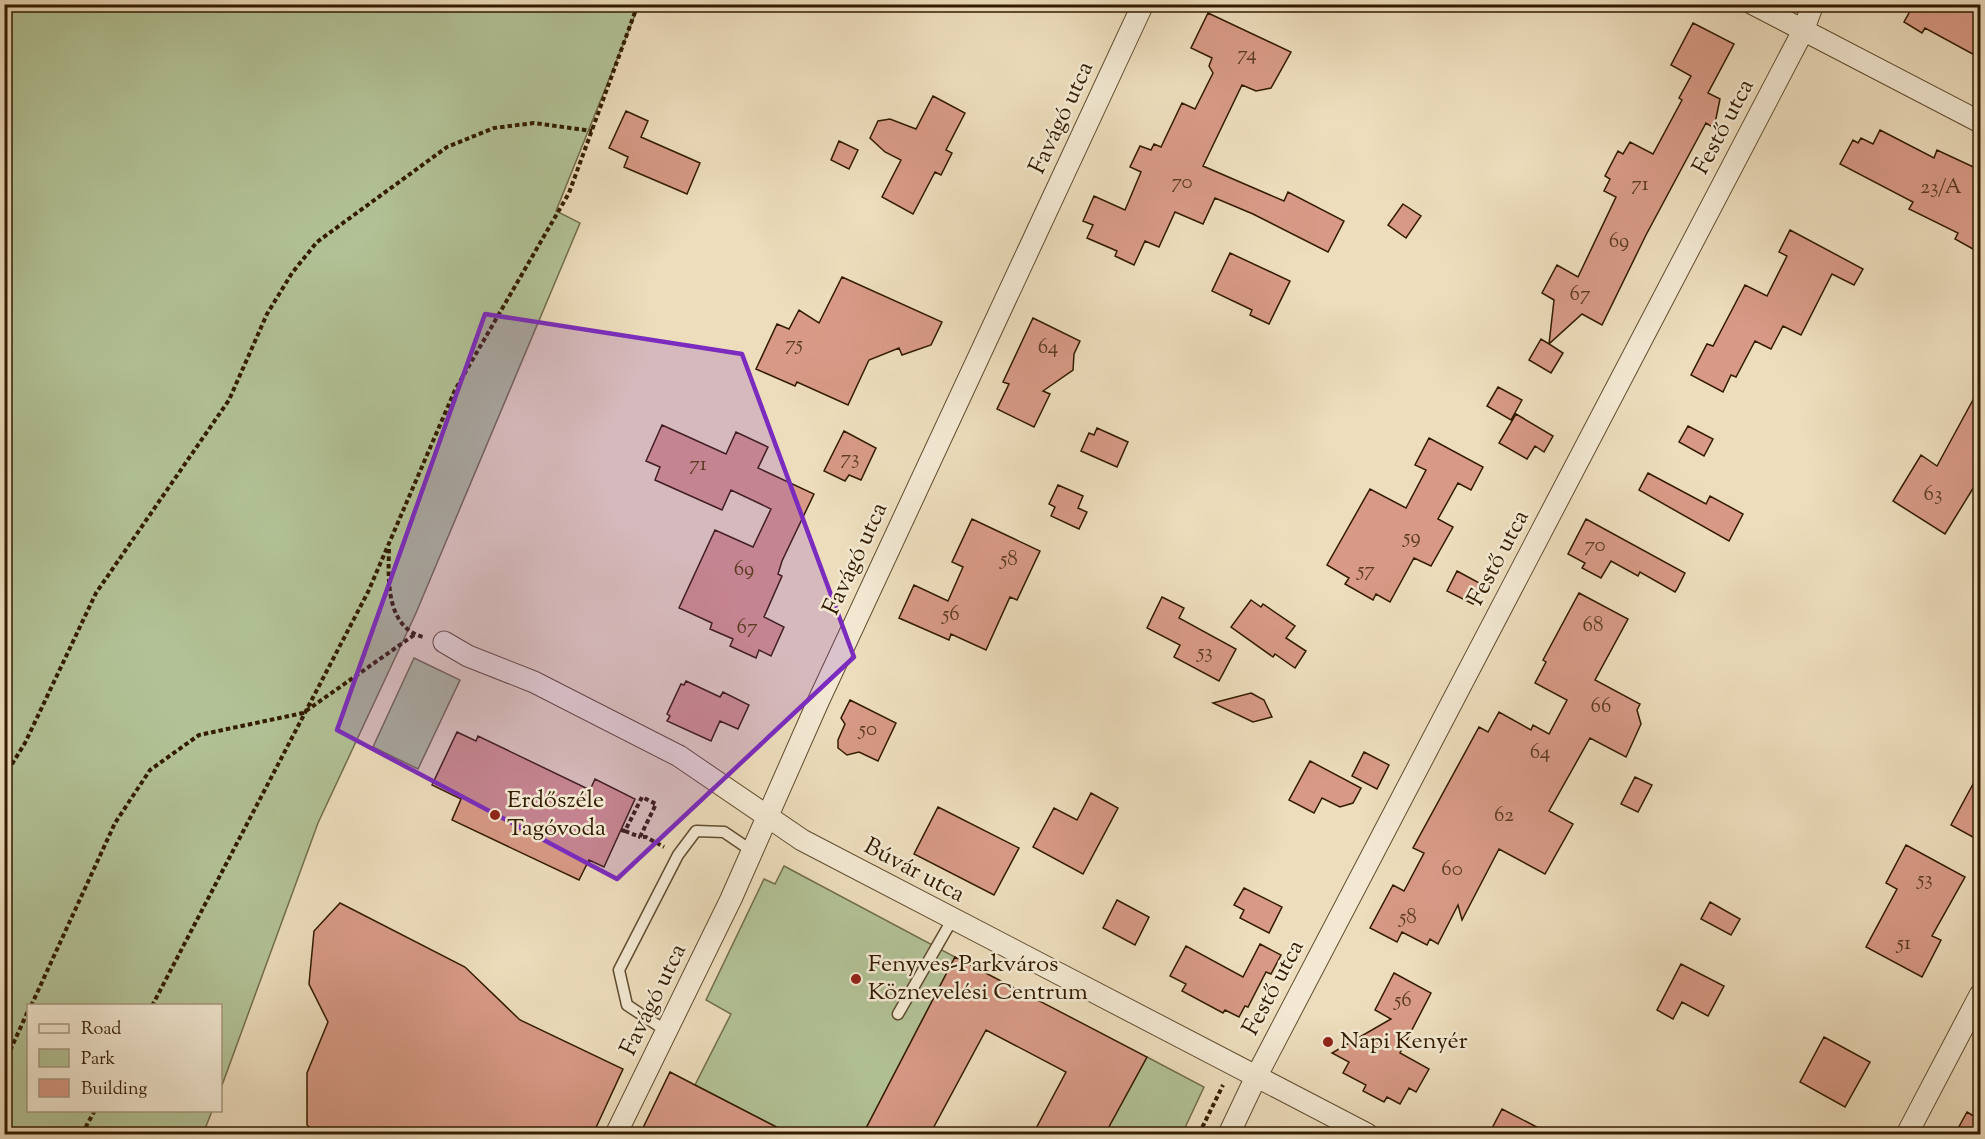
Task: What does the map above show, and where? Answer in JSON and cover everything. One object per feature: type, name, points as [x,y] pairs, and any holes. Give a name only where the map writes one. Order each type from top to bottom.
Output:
[{"type":"street","name":"Favágó utca","points":[[616,1134],[668,1032],[753,851],[823,691],[1143,4]]},
{"type":"street","points":[[1753,4],[1980,122]]},
{"type":"street","name":"Festő utca","points":[[1230,1134],[1256,1077],[1803,31],[1813,4]]},
{"type":"street","name":"Búvár utca","points":[[444,642],[468,656],[534,682],[679,756],[802,840],[1367,1134]]},
{"type":"street","points":[[1907,1134],[1980,995]]},
{"type":"lane","points":[[668,1032],[627,1005],[619,970],[678,855],[696,831],[724,832],[753,851]]},
{"type":"lane","points":[[898,1014],[952,920]]},
{"type":"path","points":[[153,1004],[368,592],[455,390],[570,193],[638,4]]},
{"type":"path","points":[[4,777],[25,743],[96,593],[230,400],[267,314],[292,273],[317,242],[447,147],[494,128],[534,123],[592,131]]},
{"type":"path","points":[[389,545],[388,592],[397,615],[414,634],[444,642]]},
{"type":"path","points":[[31,1004],[115,823],[150,770],[199,735],[303,713],[414,634]]},
{"type":"path","points":[[640,837],[656,804],[642,797],[623,830],[640,837],[646,837],[678,855]]},
{"type":"path","points":[[4,1064],[27,1013]]},
{"type":"path","points":[[1199,1134],[1234,1066]]},
{"type":"path","points":[[82,1134],[94,1112]]},
{"type":"highlighted area","points":[[485,314],[742,354],[854,657],[617,879],[337,730]]},
{"type":"green space","points":[[5,4],[639,5],[556,211],[580,223],[416,613],[318,823],[222,1085],[222,1004],[27,1004],[27,1112],[212,1112],[203,1134],[5,1134]]},
{"type":"green space","points":[[414,658],[460,680],[418,769],[373,747]]},
{"type":"green space","points":[[784,866],[955,957],[863,1134],[790,1134],[695,1085],[731,1014],[706,1000],[764,879],[775,884]]},
{"type":"green space","points":[[1147,1057],[1204,1087],[1182,1134],[1105,1134]]},
{"type":"building","points":[[1914,4],[1980,4],[1980,58],[1925,28],[1922,33],[1904,22]]},
{"type":"building","points":[[1208,13],[1291,52],[1271,88],[1256,91],[1242,85],[1203,166],[1284,201],[1288,192],[1344,221],[1328,252],[1253,214],[1215,198],[1203,224],[1175,212],[1159,247],[1145,241],[1134,265],[1115,256],[1117,251],[1087,238],[1093,225],[1083,221],[1094,196],[1125,210],[1141,172],[1130,167],[1140,146],[1151,150],[1154,144],[1161,147],[1182,103],[1195,109],[1213,73],[1209,66],[1212,58],[1191,48]]},
{"type":"building","points":[[1693,23],[1734,44],[1708,93],[1720,99],[1714,128],[1706,123],[1646,235],[1602,325],[1582,314],[1549,344],[1554,300],[1542,293],[1557,265],[1578,277],[1616,197],[1604,191],[1610,179],[1605,176],[1618,151],[1623,154],[1630,142],[1653,154],[1682,100],[1679,98],[1691,76],[1671,65]]},
{"type":"building","points":[[933,96],[965,113],[946,150],[952,153],[941,175],[935,172],[913,214],[882,197],[901,160],[885,152],[870,138],[878,121],[890,119],[916,129]]},
{"type":"building","points":[[626,111],[648,121],[641,137],[700,163],[687,194],[624,167],[628,157],[609,148]]},
{"type":"building","points":[[1880,130],[1934,158],[1937,150],[1980,170],[1980,253],[1955,239],[1958,233],[1909,209],[1913,202],[1840,164],[1853,140],[1858,143],[1861,138],[1873,144]]},
{"type":"building","points":[[839,141],[858,150],[849,169],[831,160]]},
{"type":"building","points":[[1403,204],[1421,216],[1406,238],[1388,225]]},
{"type":"building","points":[[1790,230],[1863,269],[1854,285],[1832,274],[1801,335],[1783,326],[1771,349],[1755,341],[1736,377],[1731,375],[1723,392],[1691,375],[1707,344],[1713,346],[1745,285],[1767,296],[1787,256],[1779,252]]},
{"type":"building","points":[[1230,253],[1290,281],[1269,324],[1250,315],[1252,310],[1212,291]]},
{"type":"building","points":[[842,277],[942,322],[931,345],[902,355],[899,348],[869,360],[848,405],[797,382],[795,386],[756,369],[777,324],[789,329],[799,310],[819,323]]},
{"type":"building","points":[[1033,318],[1080,341],[1074,354],[1073,370],[1043,391],[1050,394],[1034,427],[997,409],[1009,384],[1003,382]]},
{"type":"building","points":[[1541,339],[1563,353],[1551,373],[1529,360]]},
{"type":"building","points":[[1498,387],[1522,400],[1511,420],[1487,406]]},
{"type":"building","points":[[1980,387],[1980,477],[1945,534],[1893,501],[1921,455],[1937,466]]},
{"type":"building","points":[[1516,414],[1553,436],[1544,452],[1535,446],[1527,459],[1499,443]]},
{"type":"building","points":[[662,425],[726,454],[736,432],[768,447],[758,468],[814,494],[782,561],[778,574],[782,576],[764,617],[784,627],[771,656],[759,650],[756,658],[730,646],[733,639],[710,629],[712,623],[679,608],[715,530],[753,547],[771,509],[731,490],[722,510],[655,480],[660,467],[646,461]]},
{"type":"building","points":[[1688,426],[1713,439],[1704,456],[1679,442]]},
{"type":"building","points":[[1097,428],[1128,442],[1117,467],[1081,451],[1089,433],[1094,435]]},
{"type":"building","points":[[844,431],[876,448],[861,480],[849,475],[845,481],[824,471]]},
{"type":"building","points":[[1429,438],[1483,467],[1471,490],[1458,483],[1438,519],[1453,527],[1431,566],[1414,558],[1390,602],[1376,594],[1373,600],[1345,584],[1349,578],[1327,565],[1370,489],[1406,508],[1426,470],[1415,465]]},
{"type":"building","points":[[1648,473],[1706,504],[1710,496],[1743,514],[1729,541],[1639,490]]},
{"type":"building","points":[[1058,485],[1083,496],[1078,508],[1087,512],[1079,529],[1051,516],[1055,507],[1049,504]]},
{"type":"building","points":[[972,519],[1040,551],[1017,600],[1010,597],[986,650],[951,634],[949,640],[899,618],[914,585],[948,601],[963,567],[952,562]]},
{"type":"building","points":[[1586,519],[1685,573],[1675,592],[1640,572],[1638,576],[1611,561],[1601,578],[1582,568],[1585,563],[1568,554]]},
{"type":"building","points":[[1457,571],[1483,585],[1473,604],[1447,591]]},
{"type":"building","points":[[1579,593],[1628,619],[1595,680],[1640,704],[1637,710],[1641,724],[1626,757],[1590,738],[1549,811],[1573,824],[1545,874],[1499,849],[1462,920],[1458,905],[1438,944],[1430,939],[1427,945],[1402,932],[1397,942],[1370,928],[1393,885],[1404,891],[1424,853],[1413,848],[1479,727],[1488,732],[1499,712],[1531,730],[1533,725],[1549,734],[1567,700],[1535,683],[1546,662],[1543,660]]},
{"type":"building","points":[[1162,597],[1184,608],[1179,618],[1236,649],[1219,681],[1174,657],[1180,645],[1147,628]]},
{"type":"building","points":[[1251,600],[1261,607],[1263,604],[1295,626],[1286,638],[1306,651],[1295,668],[1275,654],[1273,657],[1231,627]]},
{"type":"building","points":[[686,681],[720,697],[723,692],[749,705],[738,729],[720,721],[711,741],[667,721],[670,716],[667,714],[681,684],[684,685]]},
{"type":"building","points":[[1251,693],[1264,700],[1272,717],[1253,722],[1213,703]]},
{"type":"building","points":[[850,700],[896,723],[878,761],[859,752],[847,755],[838,748],[838,740],[845,724],[841,718]]},
{"type":"building","points":[[457,732],[476,741],[478,736],[590,790],[595,779],[635,799],[604,867],[589,860],[579,880],[452,820],[461,799],[432,785]]},
{"type":"building","points":[[1364,752],[1389,765],[1377,789],[1352,776]]},
{"type":"building","points":[[1310,761],[1361,788],[1353,803],[1340,807],[1322,798],[1314,813],[1289,800]]},
{"type":"building","points":[[1980,771],[1980,841],[1951,825]]},
{"type":"building","points":[[1635,777],[1652,785],[1638,812],[1621,804]]},
{"type":"building","points":[[1091,793],[1118,808],[1083,874],[1033,847],[1054,808],[1077,820]]},
{"type":"building","points":[[938,807],[1019,848],[994,895],[914,854]]},
{"type":"building","points":[[1906,845],[1965,877],[1932,936],[1941,940],[1922,977],[1866,947],[1897,889],[1886,883]]},
{"type":"building","points":[[1244,888],[1282,907],[1269,933],[1240,918],[1244,910],[1234,905]]},
{"type":"building","points":[[1117,900],[1149,917],[1135,945],[1103,928]]},
{"type":"building","points":[[1710,902],[1740,919],[1731,935],[1701,919]]},
{"type":"building","points":[[340,903],[465,967],[520,1020],[623,1069],[593,1134],[318,1134],[307,1125],[307,1073],[328,1022],[309,984],[314,931]]},
{"type":"building","points":[[1260,944],[1281,955],[1271,974],[1266,972],[1248,1007],[1245,1006],[1239,1017],[1225,1010],[1223,1013],[1182,991],[1186,984],[1170,976],[1186,946],[1243,977]]},
{"type":"building","points":[[955,957],[1147,1057],[1105,1134],[1033,1134],[1066,1072],[986,1030],[930,1134],[863,1134]]},
{"type":"building","points":[[1681,964],[1724,986],[1708,1016],[1682,1002],[1673,1019],[1657,1010]]},
{"type":"building","points":[[1394,973],[1431,993],[1400,1053],[1429,1069],[1416,1092],[1409,1088],[1400,1104],[1387,1097],[1384,1102],[1363,1091],[1366,1085],[1343,1073],[1349,1062],[1332,1053],[1391,1019],[1375,1010]]},
{"type":"building","points":[[1824,1037],[1870,1062],[1845,1107],[1800,1082]]},
{"type":"building","points":[[670,1072],[695,1085],[790,1134],[640,1134]]},
{"type":"building","points":[[1502,1109],[1550,1134],[1489,1134]]},
{"type":"building","points":[[1967,1112],[1980,1120],[1980,1134],[1955,1134]]},
{"type":"place","name":"Erdőszéle Tagóvoda","points":[[495,815]]},
{"type":"place","name":"Fenyves-Parkváros Köznevelési Centrum","points":[[856,979]]},
{"type":"place","name":"Napi Kenyér","points":[[1328,1042]]}]
